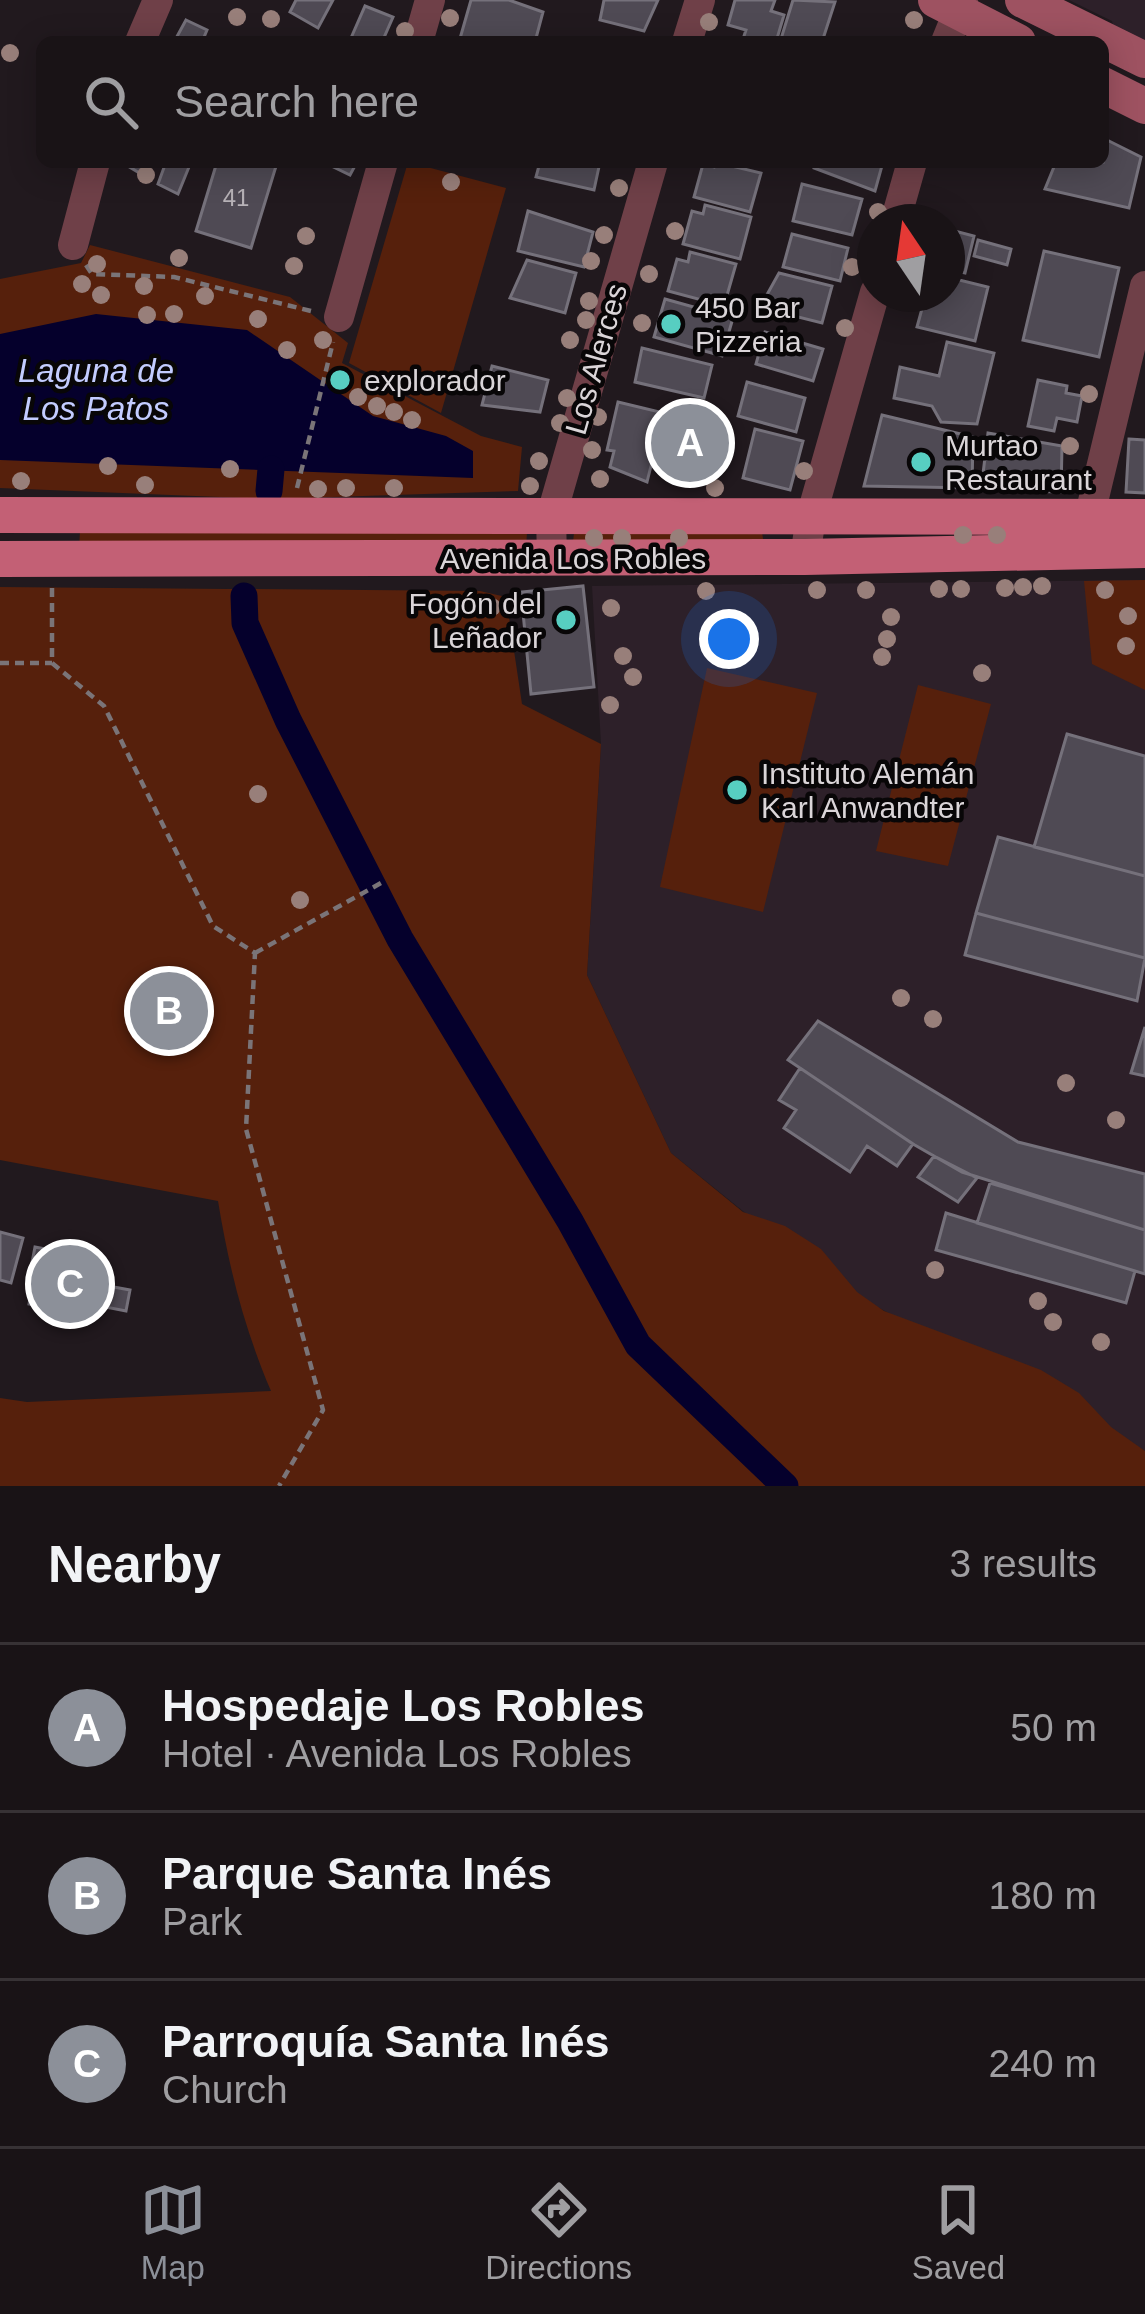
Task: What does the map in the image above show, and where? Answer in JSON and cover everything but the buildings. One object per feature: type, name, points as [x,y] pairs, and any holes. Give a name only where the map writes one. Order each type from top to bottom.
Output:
[{"type":"main road","name":"Avenida Los Robles","points":[[0,515],[811,517],[1085,534],[1145,550]]},
{"type":"main road","points":[[52,560],[57,517]]},
{"type":"main road","name":"Avenida Los Robles","points":[[0,559],[805,557],[1085,534],[1145,517]]},
{"type":"street","points":[[143,36],[158,0]]},
{"type":"street","points":[[419,36],[428,0]]},
{"type":"street","points":[[690,36],[700,0]]},
{"type":"street","points":[[1023,0],[1096,36]]},
{"type":"street","points":[[951,13],[1004,36]]},
{"type":"street","points":[[1109,42],[1145,60]]},
{"type":"street","points":[[1109,88],[1145,106]]},
{"type":"street","points":[[73,244],[92,168]]},
{"type":"street","points":[[339,317],[381,168]]},
{"type":"street","name":"Los Alerces","points":[[552,557],[551,517],[651,168]]},
{"type":"street","points":[[900,204],[910,168]]},
{"type":"street","points":[[1085,534],[1145,286]]},
{"type":"street","points":[[805,557],[811,517],[869,312]]},
{"type":"path","points":[[73,244],[92,274],[174,277],[339,317]]},
{"type":"path","points":[[297,487],[325,373]]},
{"type":"path","points":[[52,560],[52,663]]},
{"type":"path","points":[[0,663],[52,663],[104,706],[212,926],[255,952]]},
{"type":"path","points":[[255,952],[381,883]]},
{"type":"path","points":[[255,952],[245,1129],[323,1410],[279,1486]]},
{"type":"shaded area","points":[[1069,0],[1145,0],[1145,56],[1116,41],[1112,21]]},
{"type":"shaded area","points":[[406,168],[431,168],[506,188],[441,413],[349,363]]},
{"type":"shaded area","points":[[90,245],[290,297],[348,343],[342,363],[481,436],[522,447],[518,491],[271,499],[0,488],[0,279],[81,263]]},
{"type":"shaded area","points":[[80,531],[527,532],[526,548],[79,549]]},
{"type":"shaded area","points":[[762,532],[764,545],[573,542],[574,533]]},
{"type":"shaded area","name":"Instituto Alemán Karl Anwandter","points":[[1145,580],[1145,1451],[831,1282],[671,1153],[587,975],[601,744],[592,586]]},
{"type":"shaded area","points":[[1145,580],[1145,690],[1092,664],[1084,581]]},
{"type":"shaded area","points":[[0,587],[480,591],[506,597],[522,704],[601,744],[587,975],[671,1153],[743,1212],[785,1226],[821,1249],[857,1292],[884,1311],[1041,1370],[1079,1393],[1111,1427],[1145,1451],[1145,1486],[0,1486],[0,1398],[27,1402],[271,1391],[238,1298],[218,1201],[0,1160]]},
{"type":"shaded area","name":"Instituto Alemán Karl Anwandter","points":[[707,668],[817,693],[763,912],[660,887]]},
{"type":"shaded area","points":[[918,685],[991,704],[948,866],[876,851]]},
{"type":"water","name":"Laguna de Los Patos","points":[[96,314],[247,330],[373,416],[446,436],[473,451],[473,478],[0,460],[0,334]]},
{"type":"waterway","points":[[269,491],[271,469]]},
{"type":"waterway","points":[[244,596],[245,623],[288,720],[400,939],[570,1221],[638,1345],[785,1486]]},
{"type":"place","name":"450 Bar Pizzeria","points":[[671,324]]},
{"type":"place","name":"explorador","points":[[340,380]]},
{"type":"place","name":"Hospedaje Los Robles","points":[[690,443]]},
{"type":"place","name":"Murtao Restaurant","points":[[921,462]]},
{"type":"place","name":"Fogón del Leñador","points":[[566,620]]},
{"type":"place","name":"Instituto Alemán Karl Anwandter","points":[[737,790]]},
{"type":"place","name":"Parque Santa Inés","points":[[169,1011]]},
{"type":"place","name":"Parroquía Santa Inés","points":[[70,1284]]}]
